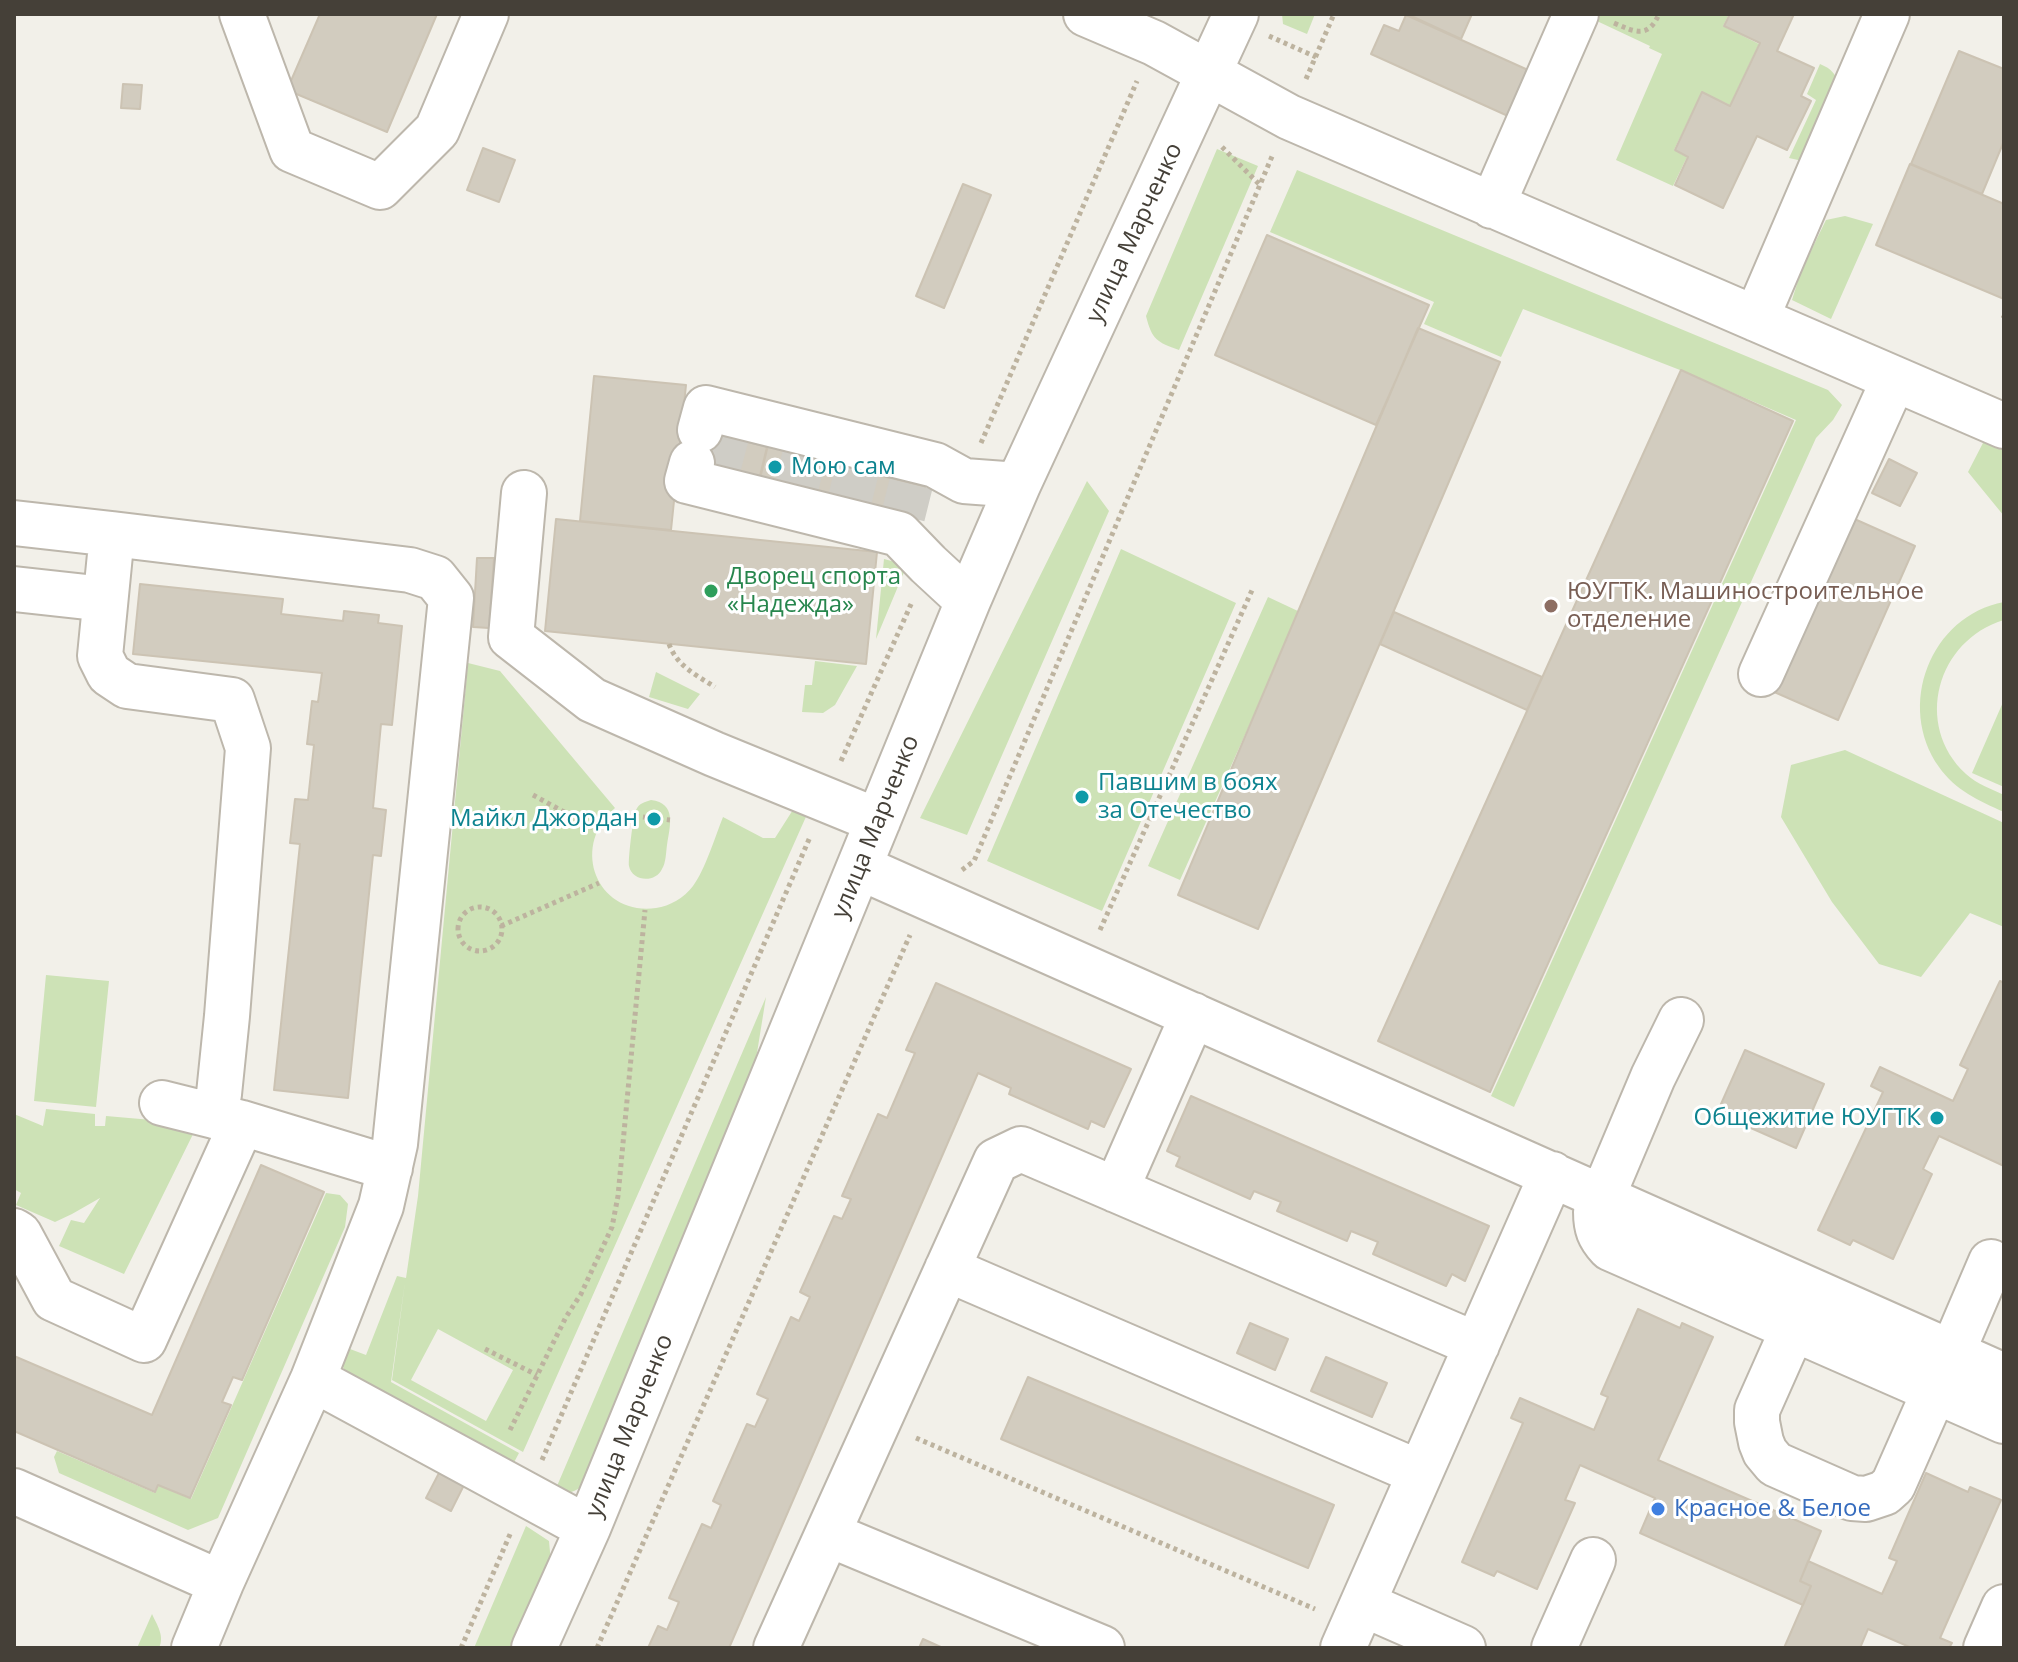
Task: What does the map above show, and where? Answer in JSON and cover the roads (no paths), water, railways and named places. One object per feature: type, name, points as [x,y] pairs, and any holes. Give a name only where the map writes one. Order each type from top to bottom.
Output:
[{"type":"street","points":[[242,14],[292,150],[380,187],[437,130],[486,14]]},
{"type":"street","points":[[1086,14],[1154,43],[1289,117],[2004,426]]},
{"type":"street","points":[[1756,319],[1887,14]]},
{"type":"street","points":[[1492,206],[1592,17]]},
{"type":"street","name":"улица Марченко","points":[[534,1648],[588,1528],[1018,485],[1208,72],[1248,23]]},
{"type":"street","points":[[1761,674],[1894,379]]},
{"type":"street","points":[[968,601],[928,564],[854,485],[728,454],[854,485],[935,465],[964,481],[1018,485]]},
{"type":"street","points":[[524,493],[511,637],[592,700],[878,821]]},
{"type":"street","points":[[14,523],[410,570],[435,578],[451,598],[395,1144],[381,1206],[313,1379],[194,1648]]},
{"type":"street","points":[[14,1231],[19,1234],[54,1299],[144,1340],[228,1119],[219,1094],[248,748],[232,700],[127,686],[109,674],[100,656],[112,534]]},
{"type":"street","points":[[14,589],[105,599]]},
{"type":"street","points":[[859,867],[1603,1197],[1944,1372],[2004,1421]]},
{"type":"street","points":[[1116,1190],[1193,1015]]},
{"type":"street","points":[[1681,1020],[1653,1077],[1596,1212],[1596,1227],[1610,1248],[1793,1329],[1944,1372],[2004,1376]]},
{"type":"street","points":[[162,1103],[228,1119],[390,1168]]},
{"type":"street","points":[[776,1648],[996,1161],[1021,1149],[1477,1345]]},
{"type":"street","points":[[1463,1648],[1353,1626],[1552,1174]]},
{"type":"street","points":[[1793,1329],[1757,1410],[1758,1433],[1765,1452],[1775,1464],[1852,1498],[1866,1499],[1884,1493],[1893,1485],[1991,1262]]},
{"type":"street","points":[[947,1269],[1420,1473]]},
{"type":"street","points":[[313,1379],[588,1528]]},
{"type":"street","points":[[14,1491],[221,1583]]},
{"type":"street","points":[[828,1534],[1102,1648]]},
{"type":"street","points":[[1554,1648],[1593,1560]]},
{"type":"street","points":[[1986,1648],[2004,1607]]},
{"type":"tunnel","points":[[718,470],[727,436]]},
{"type":"tunnel","points":[[796,490],[804,456]]},
{"type":"tunnel","points":[[849,503],[857,470]]},
{"type":"tunnel","points":[[903,516],[911,484]]},
{"type":"place","name":"Мою сам","points":[[775,467]]},
{"type":"place","name":"Дворец спорта «Надежда»","points":[[711,591]]},
{"type":"place","name":"ЮУГТК. Машиностроительное отделение","points":[[1551,606]]},
{"type":"place","name":"Павшим в боях за Отечество","points":[[1082,797]]},
{"type":"place","name":"Майкл Джордан","points":[[654,819]]},
{"type":"place","name":"Общежитие ЮУГТК","points":[[1937,1118]]},
{"type":"place","name":"Красное & Белое","points":[[1658,1509]]}]
